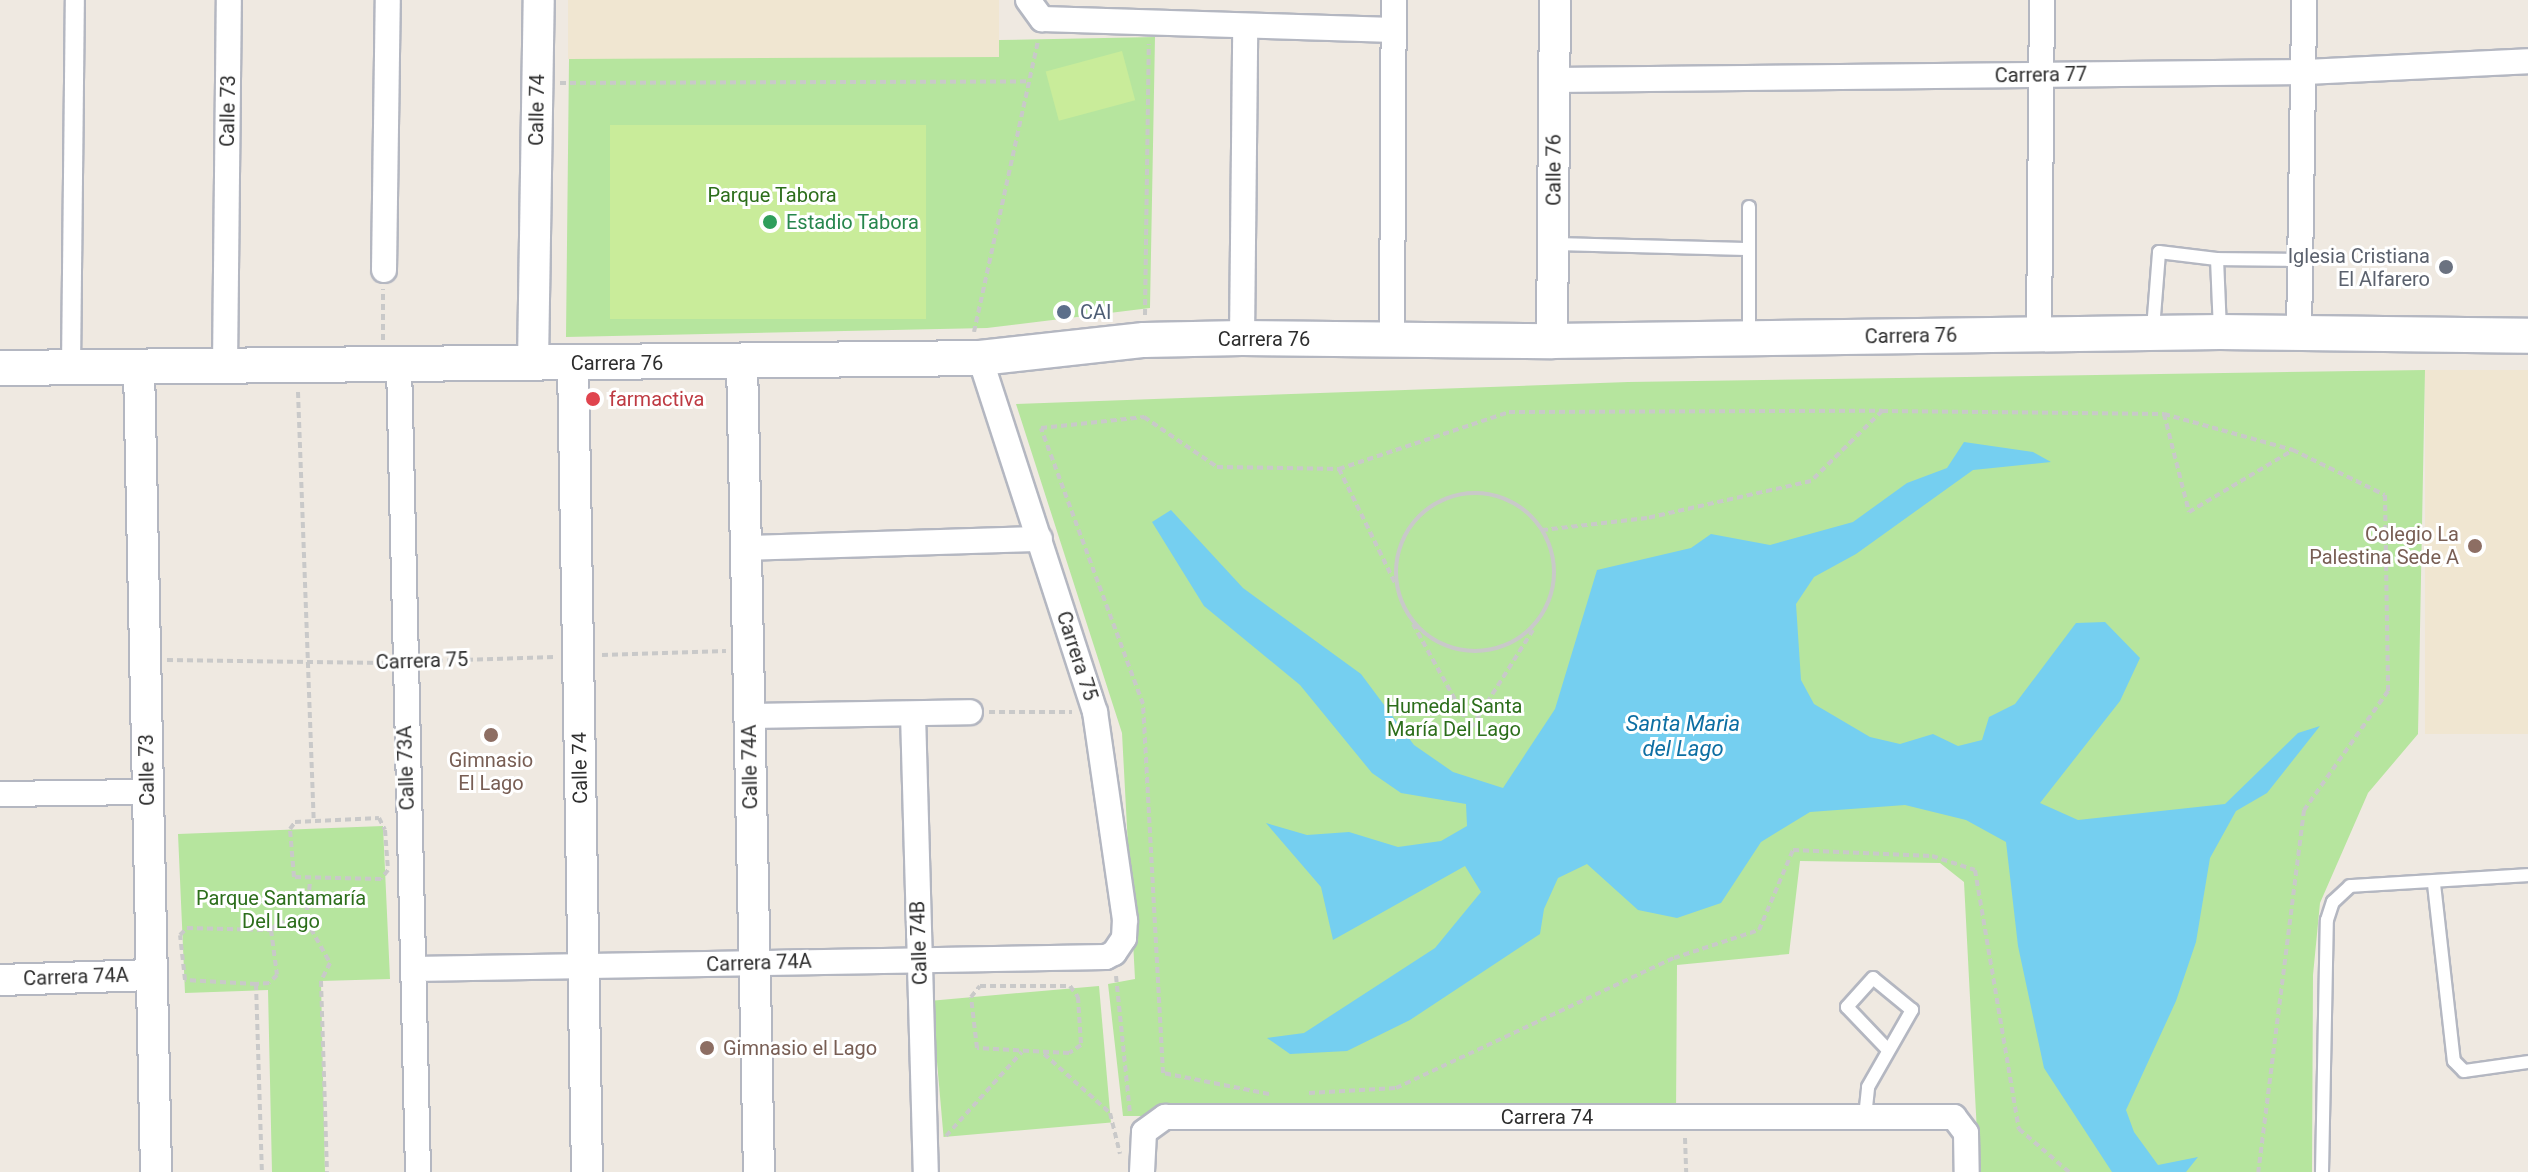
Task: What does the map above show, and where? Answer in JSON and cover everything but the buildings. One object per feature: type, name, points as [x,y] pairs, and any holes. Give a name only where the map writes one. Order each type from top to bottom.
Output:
[{"type":"main road","name":"Carrera 76","points":[[0,368],[297,365],[391,357],[533,364],[742,362],[1144,340],[1242,338],[1552,341],[2153,332],[2528,336]]},
{"type":"street","points":[[71,368],[75,0]]},
{"type":"street","name":"Calle 73","points":[[225,367],[229,0]]},
{"type":"street","points":[[384,270],[388,0]]},
{"type":"street","name":"Calle 74","points":[[533,364],[539,0]]},
{"type":"street","points":[[1392,340],[1394,0]]},
{"type":"street","name":"Calle 76","points":[[1552,341],[1555,0]]},
{"type":"street","points":[[2039,335],[2042,0]]},
{"type":"street","points":[[2299,334],[2306,72],[2304,0]]},
{"type":"street","points":[[1034,11],[1150,23],[1394,30]]},
{"type":"street","points":[[1242,338],[1245,26]]},
{"type":"street","name":"Carrera 77","points":[[1555,80],[2306,72],[2528,61]]},
{"type":"street","name":"Carrera 75","points":[[976,350],[1095,712],[1125,920],[1124,938],[1110,955]]},
{"type":"street","name":"Calle 73A","points":[[391,357],[418,1172]]},
{"type":"street","name":"Calle 74A","points":[[742,362],[759,1172]]},
{"type":"street","name":"Calle 74","points":[[573,363],[587,1172]]},
{"type":"street","name":"Calle 73","points":[[139,367],[156,1172]]},
{"type":"street","points":[[746,548],[1040,539]]},
{"type":"street","points":[[749,716],[970,712]]},
{"type":"street","name":"Calle 74B","points":[[913,714],[926,1172]]},
{"type":"street","points":[[0,794],[148,792]]},
{"type":"street","name":"Carrera 74A","points":[[413,969],[1110,955]]},
{"type":"street","name":"Carrera 74A","points":[[0,980],[152,975]]},
{"type":"street","name":"Carrera 74","points":[[1142,1172],[1140,1140],[1148,1126],[1165,1117],[1954,1117],[1962,1122],[1967,1172]]},
{"type":"lane","points":[[1749,207],[1749,337]]},
{"type":"lane","points":[[1553,244],[1749,249]]},
{"type":"lane","points":[[2153,332],[2156,254],[2217,259],[2300,260]]},
{"type":"lane","points":[[2217,259],[2220,332]]},
{"type":"lane","points":[[2322,1172],[2327,920],[2333,902],[2350,886],[2434,884],[2528,875]]},
{"type":"lane","points":[[2434,884],[2454,1061],[2464,1071],[2528,1062]]},
{"type":"lane","points":[[1865,1117],[1868,1087],[1888,1050],[1911,1020],[1912,1010],[1873,978],[1847,1007],[1848,1013],[1888,1050]]},
{"type":"path","points":[[976,350],[1029,81],[1034,11]]},
{"type":"path","points":[[1144,325],[1150,23]]},
{"type":"path","points":[[538,84],[1029,81]]},
{"type":"path","points":[[384,270],[391,357]]},
{"type":"path","points":[[297,365],[314,821]]},
{"type":"path","points":[[1543,530],[1647,518],[1811,481],[1882,411]]},
{"type":"path","points":[[1277,1095],[1163,1073],[1143,704],[1041,428],[1144,417],[1217,467],[1339,469],[1509,412],[2164,414],[2293,450],[2385,495],[2388,691],[2304,810],[2258,1172]]},
{"type":"path","points":[[2164,414],[2189,512],[2293,450]]},
{"type":"path","points":[[1339,469],[1408,615],[1471,728],[1550,602],[1555,577],[1543,530],[1524,509],[1499,496],[1472,492],[1445,498],[1421,513],[1405,535],[1396,561],[1397,589]]},
{"type":"path","points":[[1408,615],[1425,634],[1471,652],[1518,640],[1537,623]]},
{"type":"path","name":"Carrera 75","points":[[145,659],[307,665],[748,650]]},
{"type":"path","points":[[970,712],[1095,712]]},
{"type":"path","points":[[379,818],[388,870],[381,879],[310,881],[294,877],[290,829],[295,822],[379,818]]},
{"type":"path","points":[[1307,1093],[1396,1088],[1674,958],[1759,930],[1793,850],[1932,856],[1975,870],[2019,1129],[2069,1172]]},
{"type":"path","points":[[310,881],[306,920],[330,963],[321,981],[327,1172]]},
{"type":"path","points":[[271,930],[277,975],[269,983],[185,980],[180,935],[187,928],[271,930],[278,923],[306,920]]},
{"type":"path","points":[[1110,955],[1131,1110],[1128,1122],[1117,1130]]},
{"type":"path","points":[[256,984],[262,1172]]},
{"type":"path","points":[[973,989],[1075,990],[1081,1045],[1069,1053],[1043,1053],[977,1048],[973,989]]},
{"type":"path","points":[[943,1148],[952,1125],[1022,1052]]},
{"type":"path","points":[[1043,1053],[1100,1100],[1117,1130],[1120,1158]]},
{"type":"path","points":[[1685,1117],[1686,1172]]},
{"type":"shaded area","points":[[568,0],[999,0],[999,59],[568,59]]},
{"type":"shaded area","name":"Colegio La Palestina Sede A","points":[[2425,370],[2528,370],[2528,734],[2425,734]]},
{"type":"green space","name":"Parque Tabora","points":[[1155,37],[1150,308],[987,328],[566,337],[569,59],[999,57],[999,40]]},
{"type":"green space","points":[[1122,51],[1135,100],[1059,121],[1046,71]]},
{"type":"green space","name":"Estadio Tabora","points":[[610,125],[926,125],[926,319],[610,319]]},
{"type":"green space","name":"Humedal Santa María Del Lago","points":[[2425,370],[2418,734],[2368,793],[2320,903],[2313,975],[2312,1172],[1979,1172],[1964,882],[1940,863],[1800,861],[1789,954],[1677,965],[1676,1116],[1123,1116],[1108,984],[1135,979],[1122,733],[1016,404],[1628,382]]},
{"type":"green space","name":"Parque Santamaría Del Lago","points":[[383,826],[390,979],[321,981],[325,1172],[272,1172],[268,990],[185,993],[178,834]]},
{"type":"green space","points":[[1099,986],[1111,1122],[944,1137],[932,1001]]},
{"type":"water","name":"Santa Maria del Lago","points":[[1964,442],[2033,452],[2051,462],[1973,470],[1856,554],[1814,577],[1796,604],[1801,680],[1814,704],[1870,737],[1900,744],[1933,734],[1958,746],[1982,740],[1989,717],[2015,704],[2076,623],[2105,622],[2140,658],[2120,701],[2040,803],[2078,820],[2225,804],[2298,733],[2320,726],[2267,793],[2236,811],[2210,858],[2196,942],[2176,1001],[2126,1110],[2134,1132],[2158,1165],[2198,1157],[2186,1172],[2112,1172],[2044,1068],[2018,946],[2006,842],[1966,820],[1905,805],[1810,812],[1761,842],[1721,903],[1677,918],[1638,910],[1587,864],[1558,878],[1544,909],[1540,934],[1410,1020],[1347,1051],[1290,1054],[1267,1038],[1304,1033],[1435,948],[1481,892],[1465,866],[1333,940],[1321,887],[1266,823],[1307,835],[1349,832],[1398,847],[1441,841],[1467,826],[1466,804],[1401,793],[1372,773],[1300,685],[1204,606],[1152,522],[1171,510],[1243,588],[1361,674],[1414,745],[1453,772],[1503,788],[1555,709],[1597,570],[1691,548],[1711,534],[1770,545],[1853,522],[1907,483],[1947,468]]},
{"type":"place","name":"Estadio Tabora","points":[[770,222]]},
{"type":"place","name":"Iglesia Cristiana El Alfarero","points":[[2446,267]]},
{"type":"place","name":"CAI","points":[[1064,312]]},
{"type":"place","name":"farmactiva","points":[[593,399]]},
{"type":"place","name":"Colegio La Palestina Sede A","points":[[2475,546]]},
{"type":"place","name":"Gimnasio El Lago","points":[[491,735]]},
{"type":"place","name":"Gimnasio el Lago","points":[[707,1048]]}]
